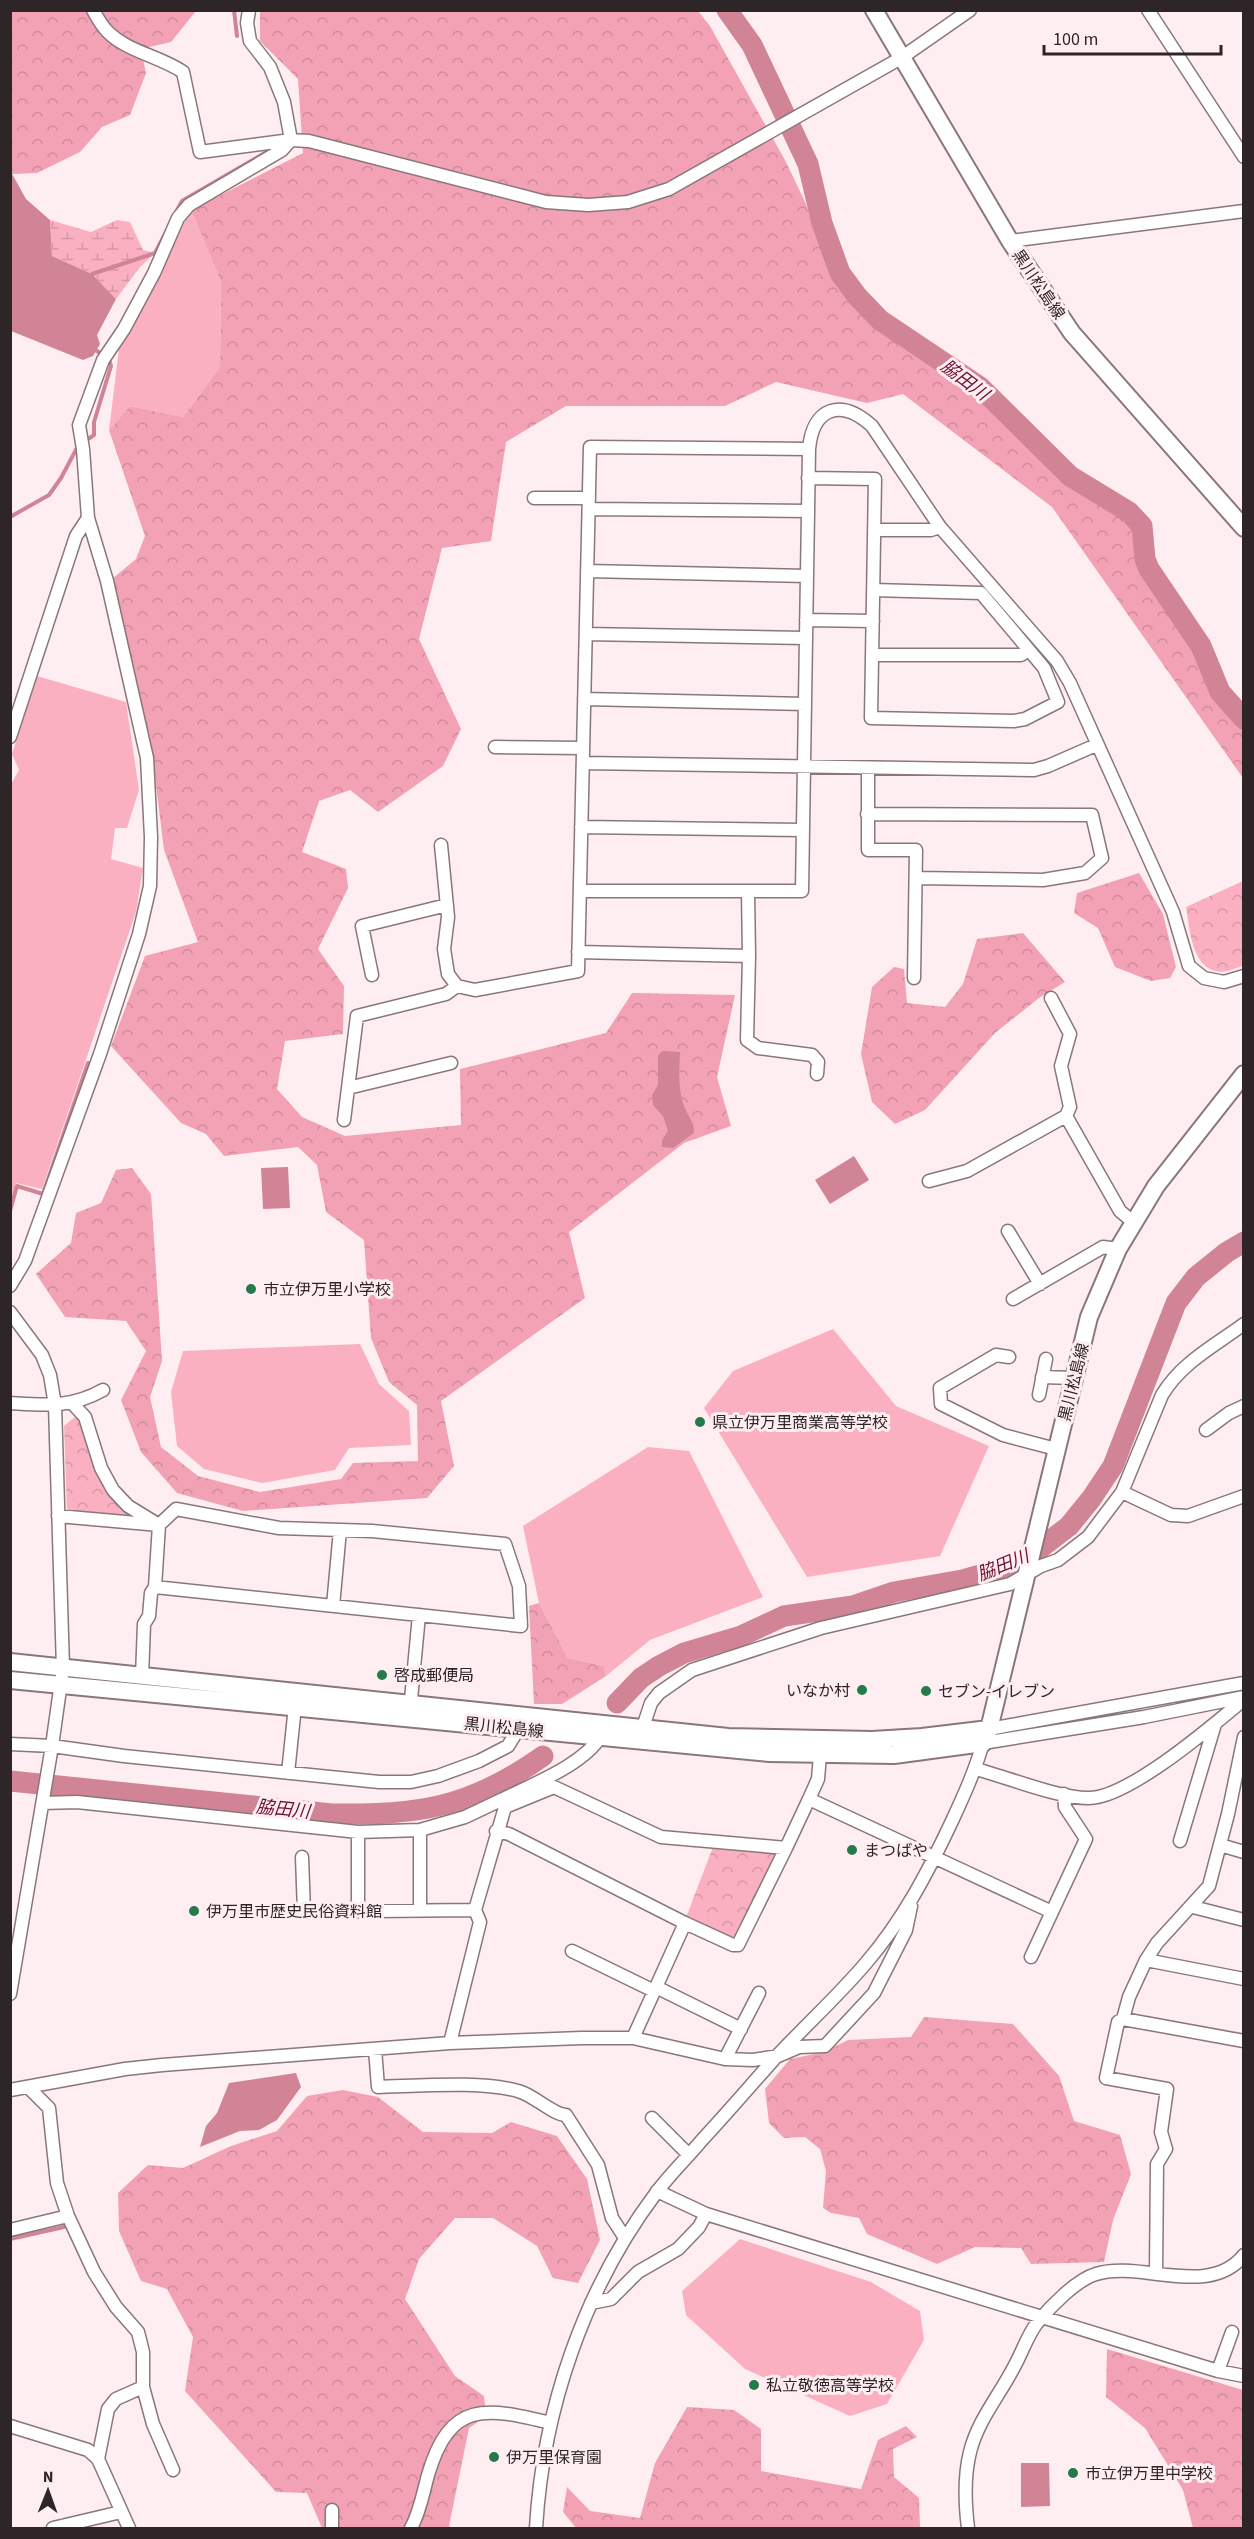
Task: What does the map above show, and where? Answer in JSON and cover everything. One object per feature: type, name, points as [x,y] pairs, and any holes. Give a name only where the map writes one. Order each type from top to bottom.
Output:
[{"type":"main road","name":"黒川松島線","points":[[874,10],[1010,241],[1072,333],[1244,528]]},
{"type":"main road","name":"黒川松島線","points":[[986,1736],[1089,1317],[1118,1249],[1133,1222],[1189,1141],[1244,1074]]},
{"type":"main road","name":"黒川松島線","points":[[10,1662],[62,1676],[295,1706],[410,1710],[643,1727],[728,1737],[819,1739],[986,1736]]},
{"type":"main road","name":"黒川松島線","points":[[10,1680],[62,1676],[142,1676],[410,1710],[519,1728],[746,1751],[820,1755],[894,1755],[986,1736]]},
{"type":"street","points":[[93,10],[106,30],[122,43],[171,64],[183,72],[200,152],[291,140],[309,141],[546,202],[588,206],[628,202],[669,189],[902,58],[970,10]]},
{"type":"street","points":[[249,10],[247,23],[250,41],[270,67],[284,102],[291,140]]},
{"type":"street","points":[[1148,10],[1244,157]]},
{"type":"street","points":[[10,1286],[25,1261],[100,1054],[138,934],[150,886],[151,837],[147,758],[107,581],[88,519],[79,425],[105,356],[124,329],[154,273],[178,218],[189,205],[282,150],[291,140]]},
{"type":"street","points":[[1010,241],[1244,211]]},
{"type":"street","points":[[580,891],[802,891],[809,449],[811,432],[816,421],[824,413],[848,410],[861,416],[872,426],[940,527],[1058,661],[1173,912],[1189,966],[1204,978],[1224,982],[1244,976]]},
{"type":"street","points":[[441,845],[448,917],[444,949],[447,974],[458,986],[475,990],[578,971],[590,447],[809,449]]},
{"type":"street","points":[[808,478],[875,479],[873,590],[873,621],[871,718],[1014,721],[1025,719],[1058,702],[1044,668],[981,593],[873,590]]},
{"type":"street","points":[[534,498],[589,504],[808,511]]},
{"type":"street","points":[[10,737],[76,536],[88,519]]},
{"type":"street","points":[[874,530],[931,530],[940,527]]},
{"type":"street","points":[[587,571],[807,576]]},
{"type":"street","points":[[806,620],[873,621]]},
{"type":"street","points":[[586,634],[806,638]]},
{"type":"street","points":[[872,655],[1021,655],[1029,650]]},
{"type":"street","points":[[584,699],[805,704]]},
{"type":"street","points":[[583,763],[1034,770],[1096,745]]},
{"type":"street","points":[[495,747],[583,748]]},
{"type":"street","points":[[867,768],[868,850],[916,850],[914,978]]},
{"type":"street","points":[[867,814],[1092,816],[1102,858],[1085,873],[1043,880],[916,878]]},
{"type":"street","points":[[581,826],[803,830]]},
{"type":"street","points":[[748,892],[747,1040],[758,1048],[812,1055],[818,1062],[817,1074]]},
{"type":"street","points":[[372,975],[362,926],[447,905]]},
{"type":"street","points":[[578,952],[749,956]]},
{"type":"street","points":[[344,1120],[357,1016],[446,994],[458,986]]},
{"type":"street","points":[[929,1181],[967,1172],[1066,1116],[1070,1107],[1061,1066],[1070,1034],[1051,998]]},
{"type":"street","points":[[348,1088],[451,1063]]},
{"type":"street","points":[[1066,1116],[1120,1211],[1133,1222]]},
{"type":"street","points":[[1008,1231],[1040,1284]]},
{"type":"street","points":[[1013,1299],[1103,1247],[1118,1249]]},
{"type":"street","points":[[10,1312],[42,1355],[50,1375],[55,1405],[62,1676],[10,1994]]},
{"type":"street","points":[[643,1727],[651,1703],[659,1693],[692,1670],[821,1628],[1010,1584],[1041,1566],[1058,1560],[1088,1537],[1122,1492],[1162,1395],[1171,1381],[1181,1369],[1244,1324]]},
{"type":"street","points":[[1009,1357],[996,1355],[940,1388],[941,1404],[1002,1435],[1056,1449]]},
{"type":"street","points":[[1039,1395],[1046,1359]]},
{"type":"street","points":[[1042,1377],[1074,1378]]},
{"type":"street","points":[[10,1403],[55,1405],[72,1403],[103,1390]]},
{"type":"street","points":[[72,1403],[85,1417],[100,1468],[113,1490],[128,1506],[159,1525]]},
{"type":"street","points":[[1206,1430],[1229,1413],[1244,1406]]},
{"type":"street","points":[[1122,1492],[1171,1515],[1188,1516],[1244,1496]]},
{"type":"street","points":[[142,1676],[144,1624],[149,1616],[150,1593],[155,1587],[159,1525],[176,1509],[279,1528],[340,1530],[505,1544],[519,1586],[521,1626],[155,1587]]},
{"type":"street","points":[[58,1516],[159,1525]]},
{"type":"street","points":[[333,1606],[340,1530]]},
{"type":"street","points":[[410,1710],[419,1615]]},
{"type":"street","points":[[986,1736],[1244,1683]]},
{"type":"street","points":[[986,1736],[1144,1717],[1243,1698]]},
{"type":"street","points":[[976,1769],[1064,1794],[1088,1798],[1108,1795],[1124,1788],[1215,1724],[1243,1698]]},
{"type":"street","points":[[288,1773],[295,1706]]},
{"type":"street","points":[[1180,1841],[1215,1724]]},
{"type":"street","points":[[10,1744],[52,1746],[124,1756],[379,1782],[411,1782],[438,1776],[488,1756],[508,1746],[519,1728]]},
{"type":"street","points":[[450,2043],[480,1922],[475,1910],[504,1803],[554,1774],[595,1746],[601,1736]]},
{"type":"street","points":[[536,2529],[538,2488],[551,2423],[563,2379],[591,2303],[625,2238],[657,2191],[778,2056],[827,2007],[867,1962],[912,1902],[976,1769],[986,1736]]},
{"type":"street","points":[[1123,2019],[1129,1997],[1146,1960],[1157,1943],[1209,1886],[1244,1737]]},
{"type":"street","points":[[496,1831],[509,1834],[685,1923],[733,1945],[738,1945],[818,1779],[820,1755]]},
{"type":"street","points":[[43,1803],[77,1802],[358,1832],[420,1830],[554,1787],[661,1837],[786,1848]]},
{"type":"street","points":[[1031,1957],[1086,1839],[1065,1807],[1064,1794]]},
{"type":"street","points":[[809,1799],[1052,1912]]},
{"type":"street","points":[[420,1830],[420,1911]]},
{"type":"street","points":[[358,1832],[358,1911]]},
{"type":"street","points":[[1220,1845],[1244,1852]]},
{"type":"street","points":[[302,1857],[304,1912]]},
{"type":"street","points":[[10,2090],[134,2068],[450,2043],[582,2037],[633,2038],[725,2059],[753,2060],[778,2056],[799,2047],[825,2046],[874,1993],[906,1930],[912,1902]]},
{"type":"street","points":[[1192,1907],[1244,1920]]},
{"type":"street","points":[[273,1912],[475,1910]]},
{"type":"street","points":[[633,2038],[685,1923]]},
{"type":"street","points":[[573,1951],[741,2029]]},
{"type":"street","points":[[1146,1960],[1244,1979]]},
{"type":"street","points":[[725,2059],[759,1993]]},
{"type":"street","points":[[1156,2273],[1157,2164],[1166,2149],[1161,2132],[1167,2089],[1106,2078],[1118,2022],[1123,2019],[1244,2041]]},
{"type":"street","points":[[375,2049],[378,2087],[449,2085],[501,2088],[521,2092],[545,2104],[560,2115],[566,2115],[598,2165],[612,2218],[625,2238]]},
{"type":"street","points":[[29,2088],[49,2108],[57,2183],[68,2216],[94,2272],[116,2307],[138,2332],[142,2352],[143,2387],[153,2424],[173,2470]]},
{"type":"street","points":[[652,2118],[689,2155]]},
{"type":"street","points":[[657,2191],[706,2214],[1218,2371],[1244,2376]]},
{"type":"street","points":[[591,2303],[611,2299],[638,2272],[678,2249],[699,2227],[706,2214]]},
{"type":"street","points":[[10,2230],[68,2216]]},
{"type":"street","points":[[968,2529],[964,2503],[968,2463],[979,2425],[1014,2368],[1035,2325],[1069,2290],[1095,2274],[1124,2271],[1194,2277],[1219,2273],[1241,2262]]},
{"type":"street","points":[[1218,2371],[1232,2332]]},
{"type":"street","points":[[98,2459],[108,2409],[116,2398],[143,2387]]},
{"type":"street","points":[[411,2529],[436,2450],[447,2431],[466,2416],[482,2412],[512,2413],[551,2423]]},
{"type":"street","points":[[10,2426],[88,2450],[98,2459],[129,2529]]},
{"type":"street","points":[[332,2510],[332,2529]]},
{"type":"street","points":[[53,2529],[122,2512]]},
{"type":"green space","points":[[10,11],[196,11],[171,42],[141,49],[146,73],[130,115],[102,127],[80,152],[37,173],[13,174],[10,172]]},
{"type":"green space","points":[[260,11],[698,11],[710,26],[786,162],[806,204],[817,238],[830,258],[838,278],[852,296],[872,318],[976,390],[1068,479],[1137,524],[1143,567],[1243,717],[1243,778],[1052,507],[903,394],[867,403],[776,382],[725,406],[566,406],[506,442],[491,541],[442,548],[419,639],[461,729],[443,766],[378,812],[350,790],[319,801],[302,852],[346,869],[348,888],[318,949],[344,986],[343,1034],[285,1041],[277,1089],[302,1117],[345,1136],[461,1125],[460,1069],[606,1033],[632,993],[735,995],[717,1077],[731,1126],[684,1143],[569,1232],[585,1298],[441,1401],[454,1466],[427,1498],[243,1511],[177,1493],[141,1452],[121,1400],[146,1351],[126,1321],[65,1317],[36,1274],[71,1243],[76,1213],[101,1203],[116,1170],[132,1168],[151,1194],[162,1361],[150,1397],[161,1447],[198,1476],[260,1492],[341,1479],[353,1463],[418,1461],[417,1405],[389,1382],[371,1338],[364,1240],[326,1212],[317,1165],[298,1147],[224,1156],[206,1134],[181,1123],[111,1046],[145,956],[198,942],[164,850],[152,753],[112,579],[136,559],[145,536],[109,430],[130,406],[183,417],[220,367],[221,282],[191,210],[303,153],[298,79],[260,41]]},
{"type":"green space","points":[[191,210],[221,282],[220,367],[183,417],[130,406],[109,430],[119,349]]},
{"type":"green space","points":[[50,220],[91,232],[117,220],[130,222],[143,250],[155,253],[140,267],[116,299],[92,274],[52,256]]},
{"type":"green space","points":[[37,676],[126,702],[139,790],[127,828],[115,828],[111,859],[143,868],[136,912],[42,1189],[16,1183],[11,1202],[10,786],[19,770],[12,754]]},
{"type":"green space","points":[[1139,873],[1163,914],[1176,967],[1170,978],[1151,981],[1115,967],[1098,928],[1074,913],[1077,893]]},
{"type":"green space","points":[[1243,881],[1243,966],[1223,972],[1210,969],[1203,964],[1194,947],[1186,907]]},
{"type":"green space","points":[[1023,933],[1065,982],[1039,998],[995,1033],[925,1110],[895,1124],[872,1102],[861,1054],[872,987],[894,967],[904,969],[907,1003],[945,1007],[963,984],[977,939]]},
{"type":"green space","points":[[833,1329],[896,1406],[989,1446],[940,1556],[807,1577],[704,1408],[733,1371]]},
{"type":"green space","points":[[360,1344],[379,1384],[409,1411],[411,1445],[349,1448],[335,1470],[262,1483],[204,1469],[177,1446],[171,1392],[183,1351]]},
{"type":"green space","points":[[75,1417],[81,1419],[97,1470],[136,1518],[67,1511],[64,1426]]},
{"type":"green space","points":[[648,1447],[689,1451],[763,1597],[650,1640],[606,1676],[604,1666],[568,1658],[539,1603],[523,1526]]},
{"type":"green space","points":[[539,1603],[568,1658],[604,1666],[606,1676],[562,1704],[534,1704],[529,1606]]},
{"type":"green space","points":[[713,1847],[779,1852],[735,1941],[685,1920]]},
{"type":"green space","points":[[924,2017],[1013,2024],[1059,2076],[1074,2121],[1120,2135],[1131,2174],[1113,2220],[1104,2262],[1031,2264],[1021,2248],[975,2247],[937,2264],[867,2234],[859,2218],[831,2213],[823,2208],[826,2171],[820,2149],[805,2137],[784,2138],[769,2123],[765,2089],[790,2059],[824,2052],[848,2040],[911,2037]]},
{"type":"green space","points":[[343,2090],[378,2097],[423,2132],[492,2133],[511,2122],[557,2136],[587,2179],[600,2240],[578,2283],[553,2278],[537,2246],[493,2218],[455,2218],[419,2259],[405,2299],[455,2376],[484,2396],[486,2416],[469,2428],[449,2526],[451,2528],[322,2528],[307,2493],[276,2492],[185,2391],[193,2337],[167,2289],[141,2281],[119,2231],[118,2193],[148,2165],[183,2168],[231,2146],[277,2131],[307,2096]]},
{"type":"green space","points":[[740,2239],[871,2282],[920,2311],[924,2340],[887,2404],[850,2416],[745,2369],[686,2315],[682,2291]]},
{"type":"green space","points":[[1107,2349],[1243,2390],[1243,2528],[1193,2528],[1183,2490],[1145,2428],[1106,2397]]},
{"type":"green space","points":[[687,2407],[734,2410],[761,2429],[761,2471],[861,2489],[878,2440],[906,2426],[917,2437],[893,2449],[894,2477],[919,2498],[920,2528],[576,2528],[563,2512],[567,2487],[590,2511],[640,2518],[655,2463]]},
{"type":"shaded area","points":[[11,172],[26,199],[50,220],[52,256],[92,274],[116,299],[97,335],[100,344],[93,356],[83,360],[11,331]]},
{"type":"shaded area","points":[[662,1051],[680,1052],[681,1093],[694,1129],[694,1133],[673,1148],[662,1147],[662,1140],[668,1131],[663,1116],[653,1105],[652,1095],[658,1085],[658,1056]]},
{"type":"shaded area","points":[[854,1156],[869,1180],[830,1204],[815,1180]]},
{"type":"shaded area","points":[[288,1167],[290,1208],[263,1209],[261,1168]]},
{"type":"shaded area","points":[[296,2073],[301,2087],[277,2120],[259,2130],[240,2131],[200,2147],[206,2126],[217,2113],[229,2083]]},
{"type":"shaded area","points":[[1021,2463],[1049,2463],[1050,2506],[1021,2507]]},
{"type":"waterway","points":[[234,10],[237,36]]},
{"type":"waterway","name":"脇田川","points":[[727,10],[752,45],[808,164],[822,223],[840,273],[857,296],[880,320],[980,387],[1070,476],[1129,512],[1142,526],[1145,559],[1149,569],[1201,646],[1220,692],[1244,719]]},
{"type":"waterway","points":[[176,212],[182,201],[270,150]]},
{"type":"waterway","points":[[91,278],[92,274],[155,253],[165,234]]},
{"type":"waterway","points":[[84,442],[94,435],[94,422],[111,366],[109,359],[94,349]]},
{"type":"waterway","points":[[10,517],[49,495],[78,446]]},
{"type":"waterway","points":[[10,1211],[17,1186],[43,1194],[88,1063]]},
{"type":"waterway","name":"脇田川","points":[[617,1703],[641,1678],[659,1666],[684,1653],[741,1636],[784,1616],[853,1606],[894,1592],[962,1580],[1001,1569],[1038,1550],[1069,1526],[1113,1466],[1176,1303],[1196,1277],[1227,1252],[1244,1242]]},
{"type":"waterway","name":"脇田川","points":[[10,1781],[332,1814],[391,1813],[443,1805],[467,1797],[517,1773],[543,1756]]},
{"type":"waterway","points":[[10,2239],[64,2227]]},
{"type":"place","name":"市立伊万里小学校","points":[[251,1289]]},
{"type":"place","name":"県立伊万里商業高等学校","points":[[700,1422]]},
{"type":"place","name":"啓成郵便局","points":[[382,1675]]},
{"type":"place","name":"いなか村","points":[[862,1690]]},
{"type":"place","name":"セブン-イレブン","points":[[926,1691]]},
{"type":"place","name":"まつばや","points":[[852,1850]]},
{"type":"place","name":"伊万里市歴史民俗資料館","points":[[194,1911]]},
{"type":"place","name":"私立敬徳高等学校","points":[[754,2385]]},
{"type":"place","name":"伊万里保育園","points":[[494,2457]]},
{"type":"place","name":"市立伊万里中学校","points":[[1073,2473]]}]
